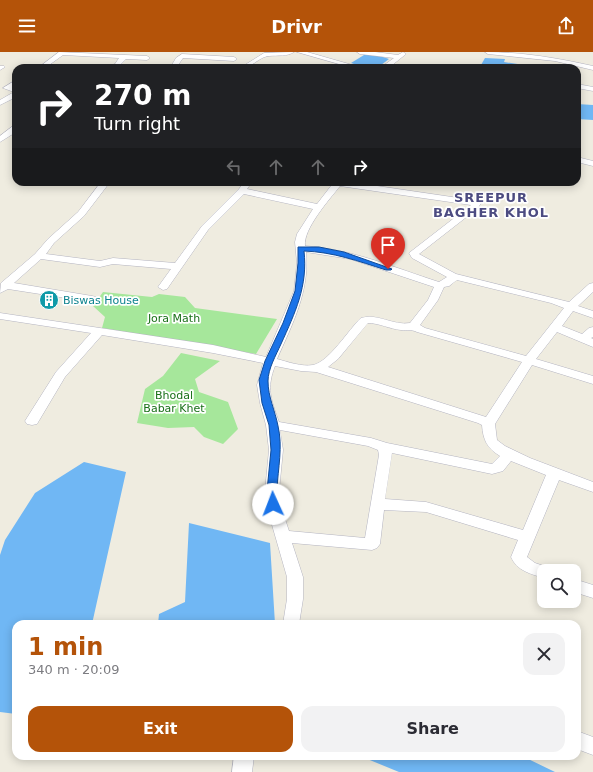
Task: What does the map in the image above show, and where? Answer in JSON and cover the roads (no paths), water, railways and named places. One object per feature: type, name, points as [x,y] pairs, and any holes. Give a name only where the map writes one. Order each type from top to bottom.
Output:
[{"type":"street","points":[[46,64],[63,52],[148,58]]},
{"type":"street","points":[[249,64],[267,52],[283,54],[291,52]]},
{"type":"street","points":[[300,52],[345,64]]},
{"type":"street","points":[[360,52],[399,57]]},
{"type":"street","points":[[389,64],[406,52]]},
{"type":"street","points":[[488,52],[501,52],[555,59],[576,64]]},
{"type":"street","points":[[175,64],[182,56],[234,59]]},
{"type":"street","points":[[118,64],[124,57]]},
{"type":"street","points":[[581,65],[593,68]]},
{"type":"street","points":[[12,84],[6,88],[12,90]]},
{"type":"street","points":[[581,86],[593,89]]},
{"type":"street","points":[[2,100],[12,96]]},
{"type":"street","points":[[0,140],[12,131]]},
{"type":"street","points":[[581,160],[593,164]]},
{"type":"street","points":[[3,288],[39,256],[51,241],[81,214],[103,186]]},
{"type":"street","points":[[163,287],[205,228],[245,186]]},
{"type":"street","points":[[292,620],[295,599],[295,577],[273,504],[272,491],[276,450],[273,425],[266,403],[263,385],[270,361],[299,291],[302,263],[300,242],[302,234],[319,207],[335,186]]},
{"type":"street","points":[[365,186],[467,201],[476,204],[462,217],[414,253],[416,256],[454,276],[571,306],[593,315]]},
{"type":"street","points":[[242,191],[319,207]]},
{"type":"street","points":[[300,249],[319,249],[344,254],[440,286]]},
{"type":"street","points":[[39,256],[100,264],[113,261],[178,266]]},
{"type":"street","points":[[414,326],[433,300],[440,286],[445,284],[454,276]]},
{"type":"street","points":[[593,286],[571,306],[529,360],[488,424],[490,440],[497,448],[593,487]]},
{"type":"street","points":[[3,288],[92,299]]},
{"type":"street","points":[[0,316],[213,349],[310,369],[317,368],[328,362],[351,334],[365,320],[372,320],[403,328],[414,326],[421,330],[529,360],[593,380]]},
{"type":"street","points":[[555,327],[589,341],[593,330]]},
{"type":"street","points":[[32,421],[60,375],[99,331]]},
{"type":"street","points":[[317,368],[459,412],[483,420],[488,424]]},
{"type":"street","points":[[273,425],[371,442],[384,447],[492,469],[498,468],[509,454]]},
{"type":"street","points":[[282,536],[372,544],[377,504],[386,455],[384,447]]},
{"type":"street","points":[[537,569],[523,563],[519,559],[555,472]]},
{"type":"street","points":[[377,504],[426,507],[527,537]]},
{"type":"street","points":[[581,588],[593,592]]},
{"type":"street","points":[[581,742],[593,746]]},
{"type":"street","points":[[242,772],[244,760]]},
{"type":"water","points":[[374,54],[389,59],[382,64],[351,63],[364,55]]},
{"type":"water","points":[[485,58],[505,59],[504,62],[517,64],[482,64]]},
{"type":"water","points":[[581,104],[593,105],[593,120],[581,119]]},
{"type":"water","points":[[84,462],[126,472],[93,620],[12,620],[12,714],[0,712],[0,555],[5,540],[35,493]]},
{"type":"water","points":[[189,523],[270,543],[275,620],[158,620],[159,614],[185,602]]},
{"type":"water","points":[[370,760],[530,760],[555,772],[399,772]]},
{"type":"place","name":"Biswas House","points":[[49,300]]},
{"type":"district","name":"SREEPUR BAGHER KHOL","points":[[491,204]]},
{"type":"park label","name":"Jora Math","points":[[174,318]]},
{"type":"park label","name":"Bhodal Babar Khet","points":[[174,401]]}]
